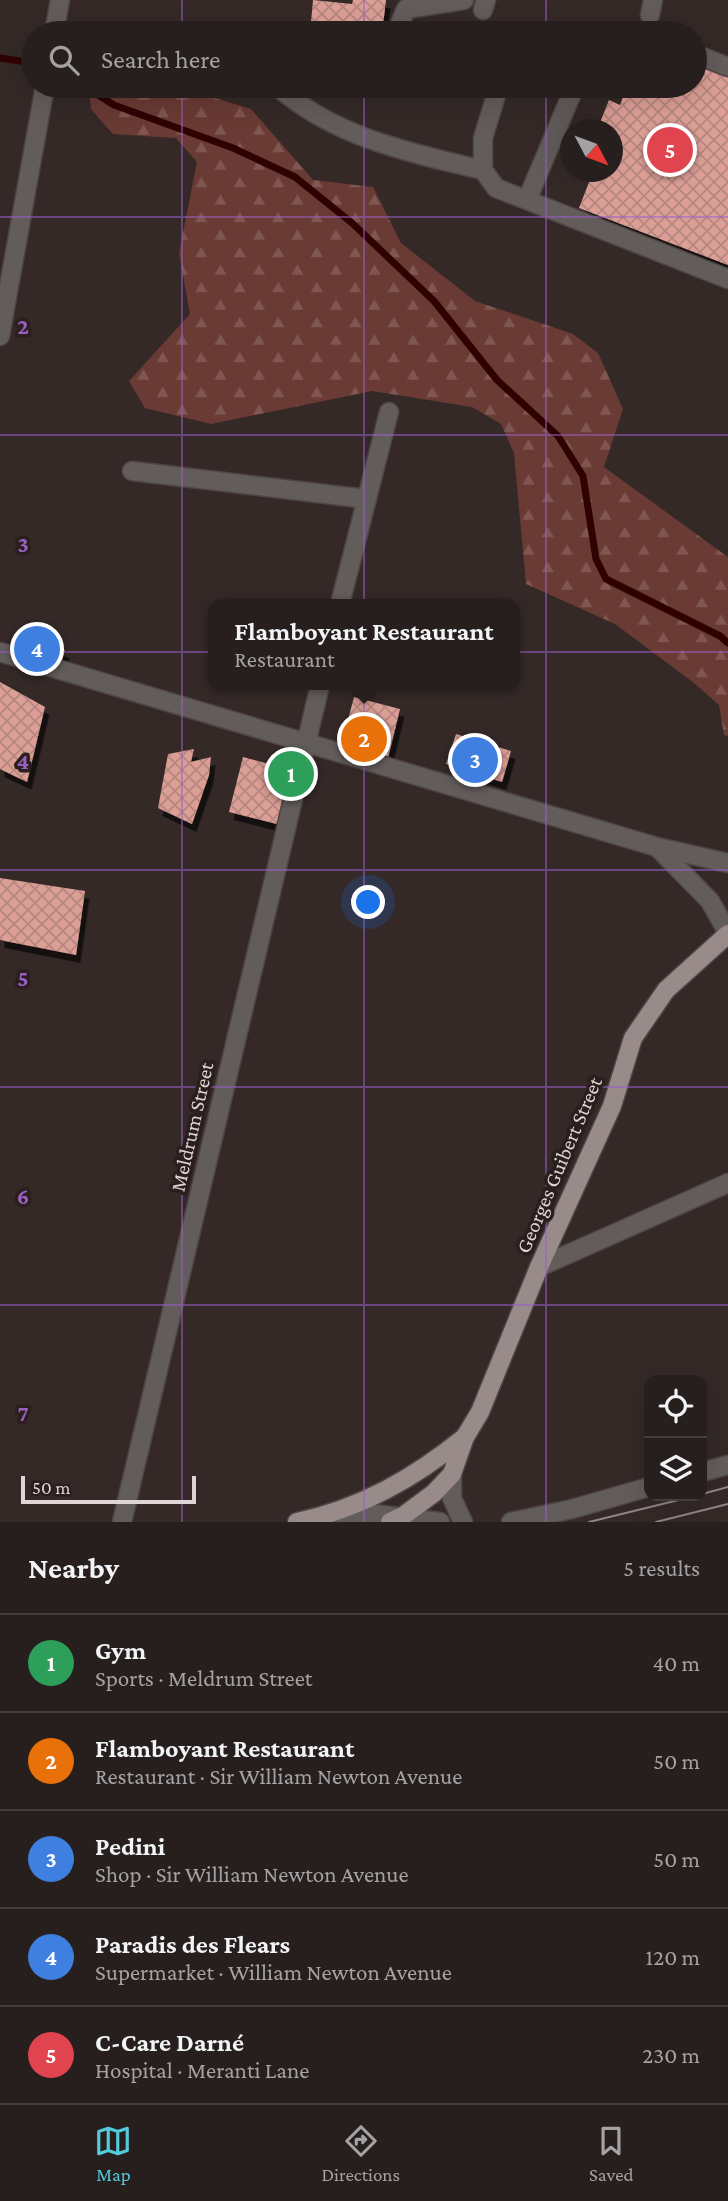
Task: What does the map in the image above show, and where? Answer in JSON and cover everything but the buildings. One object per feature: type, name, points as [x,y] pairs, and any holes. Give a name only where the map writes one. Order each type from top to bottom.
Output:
[{"type":"main road","name":"Georges Guibert Street","points":[[397,1519],[434,1493],[452,1474],[465,1437],[480,1412],[539,1267],[612,1106],[633,1038],[666,990],[728,934]]},
{"type":"main road","name":"Georges Guibert Street","points":[[302,1521],[357,1503],[400,1484],[465,1437]]},
{"type":"street","points":[[57,21],[61,0]]},
{"type":"street","points":[[401,21],[406,9],[464,0]]},
{"type":"street","points":[[707,58],[728,66]]},
{"type":"street","points":[[0,336],[5,284],[43,98]]},
{"type":"street","points":[[291,98],[300,106],[338,127],[389,148],[483,170]]},
{"type":"street","points":[[495,98],[483,138],[483,170],[496,188],[728,279]]},
{"type":"street","points":[[527,200],[570,98]]},
{"type":"street","points":[[341,599],[389,412]]},
{"type":"street","points":[[132,471],[367,499]]},
{"type":"street","points":[[0,652],[657,847],[728,863]]},
{"type":"street","name":"Meldrum Street","points":[[122,1522],[319,690]]},
{"type":"street","points":[[657,847],[710,901],[728,934]]},
{"type":"street","points":[[539,1267],[728,1183]]},
{"type":"street","points":[[707,1471],[728,1465]]},
{"type":"street","points":[[452,1474],[452,1498],[463,1522]]},
{"type":"street","points":[[511,1522],[572,1509],[644,1488]]},
{"type":"street","points":[[302,1521],[366,1513],[397,1519],[440,1522]]},
{"type":"green space","points":[[90,98],[215,98],[251,109],[313,180],[373,187],[401,243],[475,301],[573,334],[598,353],[623,409],[604,467],[728,557],[728,736],[724,735],[719,705],[694,683],[615,624],[526,584],[514,453],[501,424],[472,407],[372,391],[211,424],[145,408],[129,381],[190,314],[179,253],[197,162],[176,138],[113,134],[91,109]]},
{"type":"waterway","points":[[0,58],[21,61]]},
{"type":"waterway","points":[[103,98],[114,105],[233,148],[295,177],[352,223],[434,301],[497,380],[558,436],[583,476],[596,559],[606,579],[720,636],[728,643]]},
{"type":"tram line","points":[[707,1493],[728,1487]]},
{"type":"tram line","points":[[589,1522],[675,1501]]},
{"type":"tram line","points":[[656,1522],[728,1504]]},
{"type":"place","name":"C-Care Darné","points":[[670,150]]},
{"type":"place","name":"Paradis des Flears","points":[[37,649]]},
{"type":"place","name":"Flamboyant Restaurant","points":[[364,739]]},
{"type":"place","name":"Pedini","points":[[475,760]]},
{"type":"place","name":"Gym","points":[[291,774]]}]
